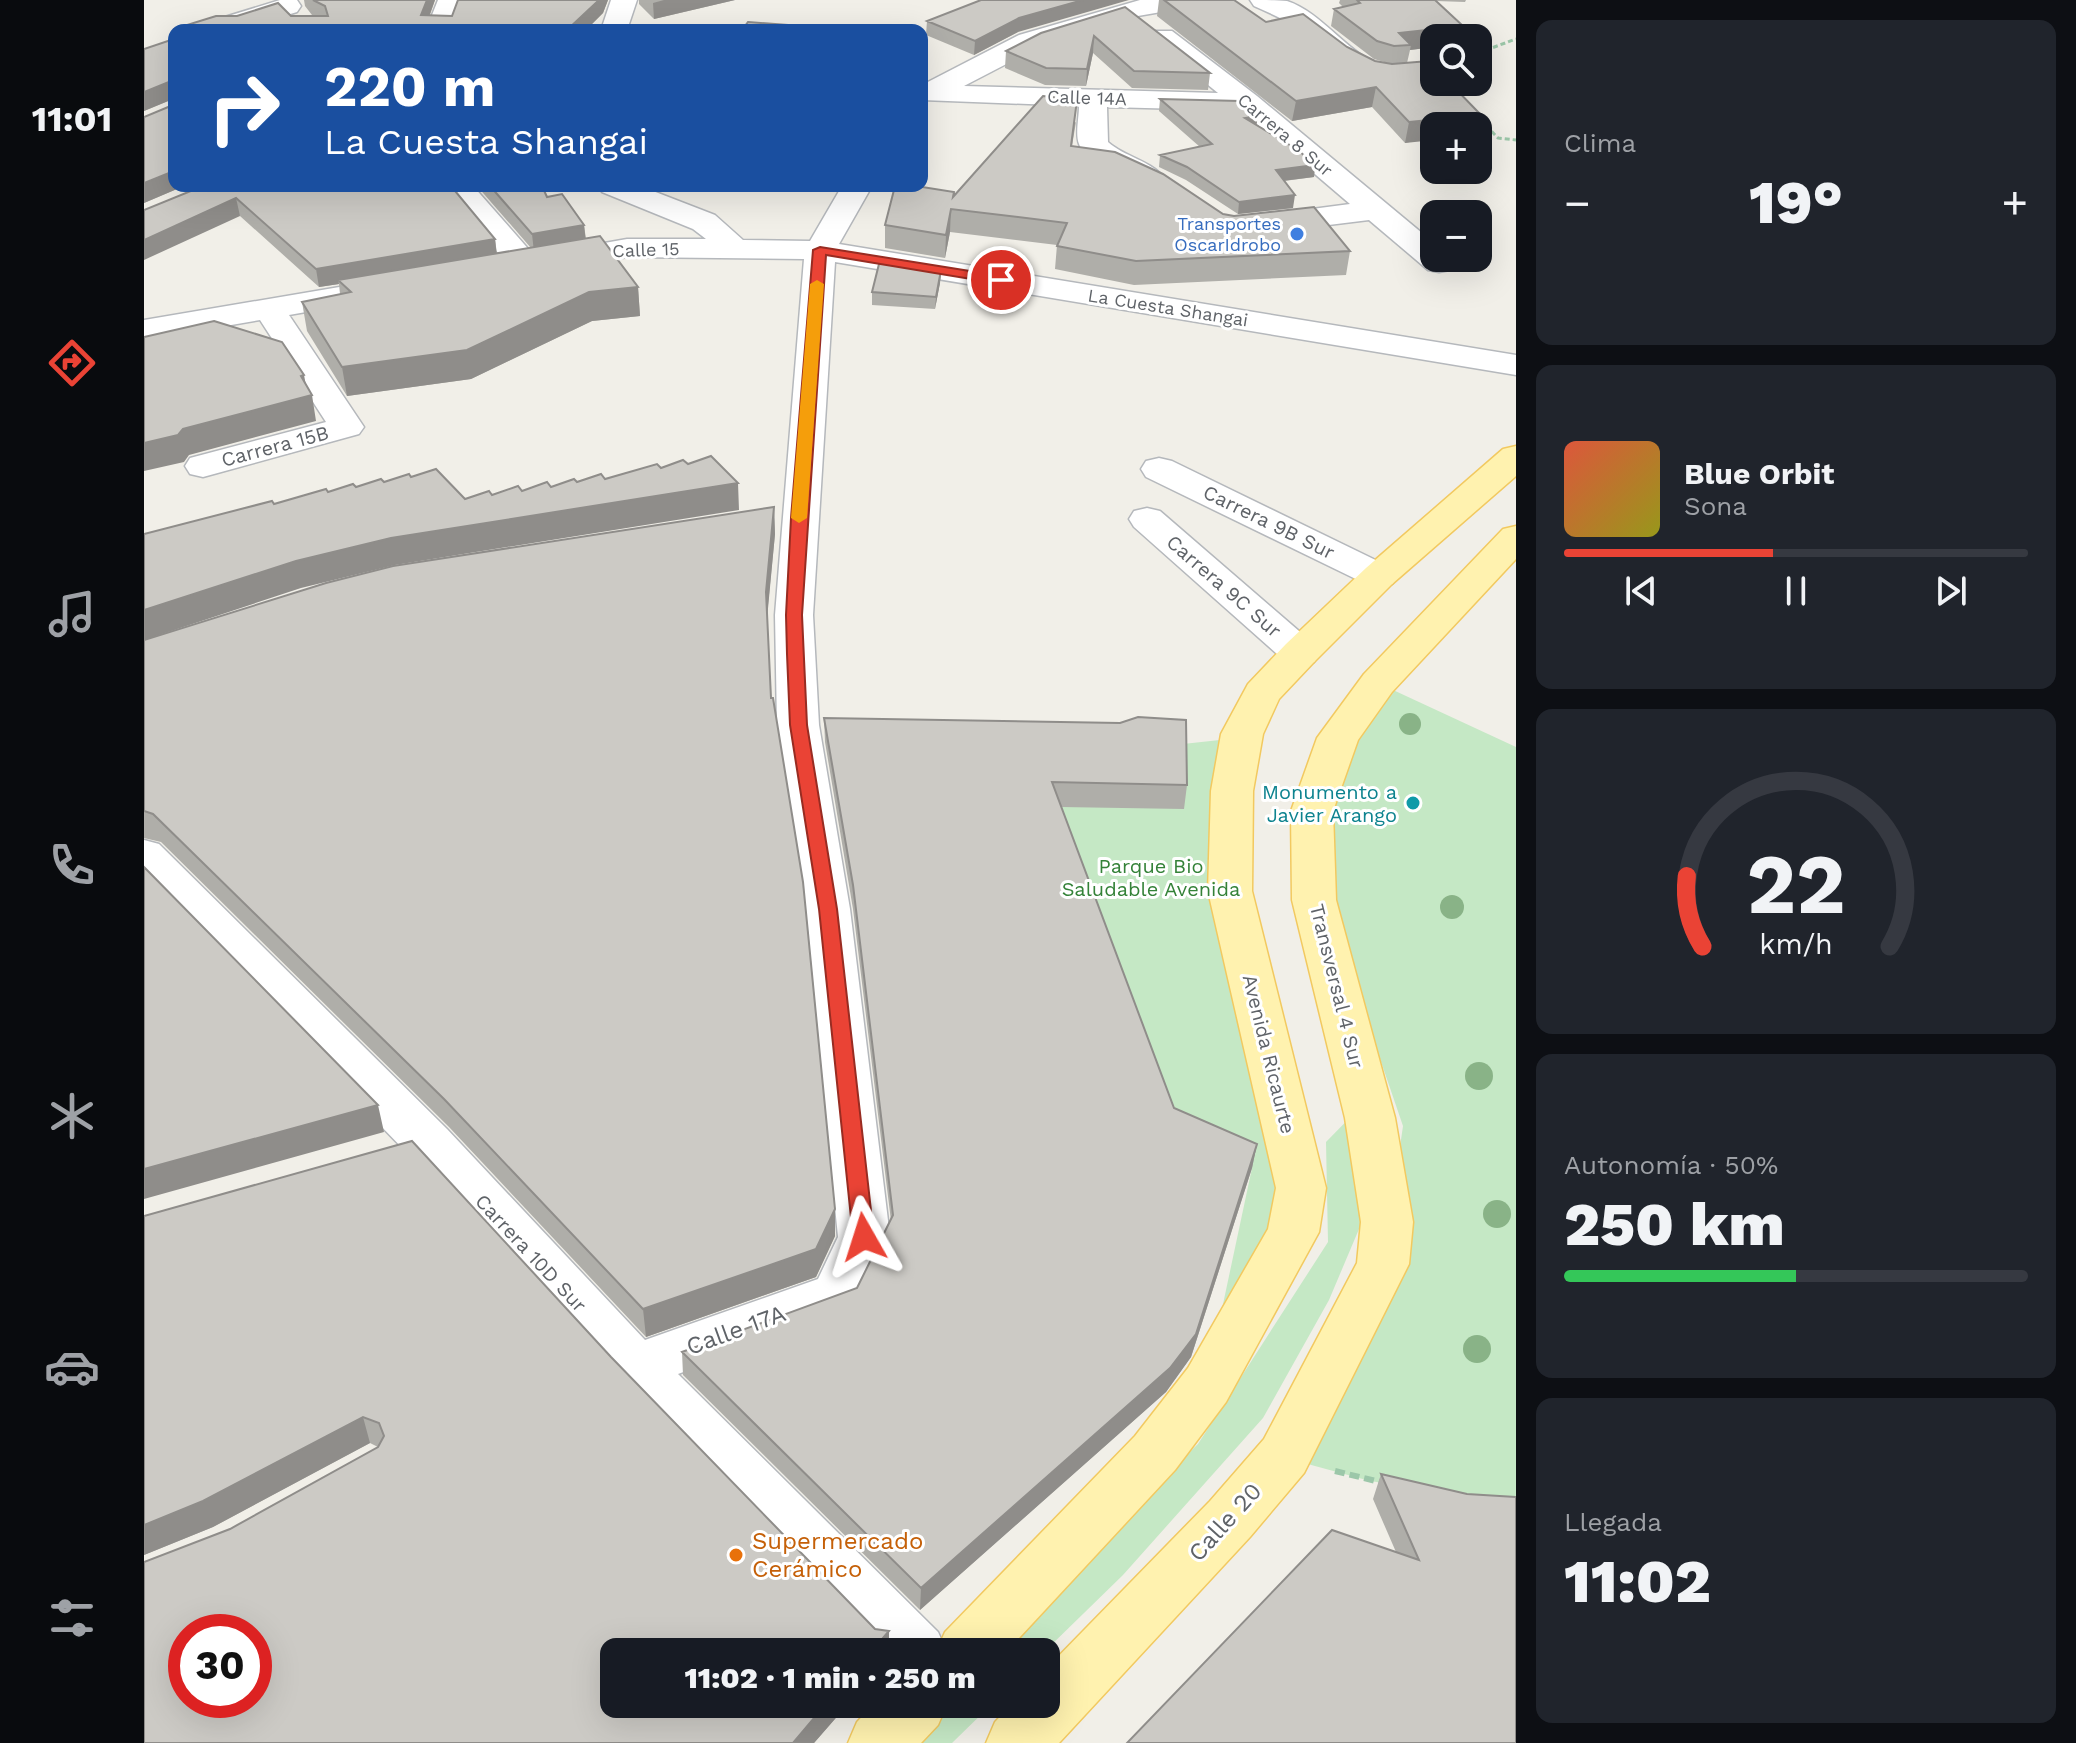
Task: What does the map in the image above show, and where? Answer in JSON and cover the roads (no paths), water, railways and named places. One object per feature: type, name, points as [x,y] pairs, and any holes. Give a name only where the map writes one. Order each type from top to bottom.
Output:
[{"type":"main road","name":"Avenida Ricaurte","points":[[979,1638],[1155,1453],[1207,1385],[1293,1232],[1301,1188],[1230,891],[1232,791],[1242,734],[1262,693],[1300,653],[1379,576],[1516,457]]},
{"type":"main road","name":"Transversal 4 Sur","points":[[1383,1264],[1387,1222],[1370,1118],[1314,900],[1312,811],[1338,738],[1378,683],[1516,537]]},
{"type":"main road","name":"Calle 20","points":[[1017,1743],[1230,1519],[1284,1456],[1383,1264]]},
{"type":"main road","points":[[879,1743],[903,1718]]},
{"type":"street","points":[[441,24],[451,0]]},
{"type":"street","points":[[928,93],[1029,41],[1128,10],[1187,0]]},
{"type":"street","points":[[1263,0],[1311,24],[1357,67],[1380,75],[1409,76],[1420,73]]},
{"type":"street","points":[[229,24],[290,3],[303,24]]},
{"type":"street","name":"Carrera 8 Sur","points":[[1128,10],[1247,102],[1420,247]]},
{"type":"street","name":"Calle 14A","points":[[928,95],[1247,102]]},
{"type":"street","points":[[1093,98],[1093,144],[1127,169],[1173,188]]},
{"type":"street","name":"Calle 15","points":[[461,192],[510,268],[627,248],[820,250]]},
{"type":"street","points":[[628,192],[704,222],[735,249]]},
{"type":"street","points":[[762,521],[799,518],[820,250],[854,192]]},
{"type":"street","points":[[1237,227],[1376,210]]},
{"type":"street","name":"La Cuesta Shangai","points":[[820,250],[1516,365]]},
{"type":"street","points":[[144,330],[390,288]]},
{"type":"street","name":"Carrera 15B","points":[[203,466],[347,427],[269,309]]},
{"type":"street","name":"Carrera 9B Sur","points":[[1159,469],[1379,576]]},
{"type":"street","name":"Calle 17A","points":[[635,1366],[837,1294],[864,1237],[828,909],[814,725],[794,615],[799,518]]},
{"type":"street","name":"Carrera 9C Sur","points":[[1147,519],[1300,653]]},
{"type":"street","name":"Carrera 10D Sur","points":[[144,855],[407,1149],[635,1366],[903,1638]]},
{"type":"place","name":"Transportes OscarIdrobo","points":[[1297,234]]},
{"type":"place","name":"Monumento a Javier Arango","points":[[1413,803]]},
{"type":"place","name":"Supermercado Cerámico","points":[[736,1555]]},
{"type":"park label","name":"Parque Bio Saludable Avenida","points":[[1151,878]]}]
